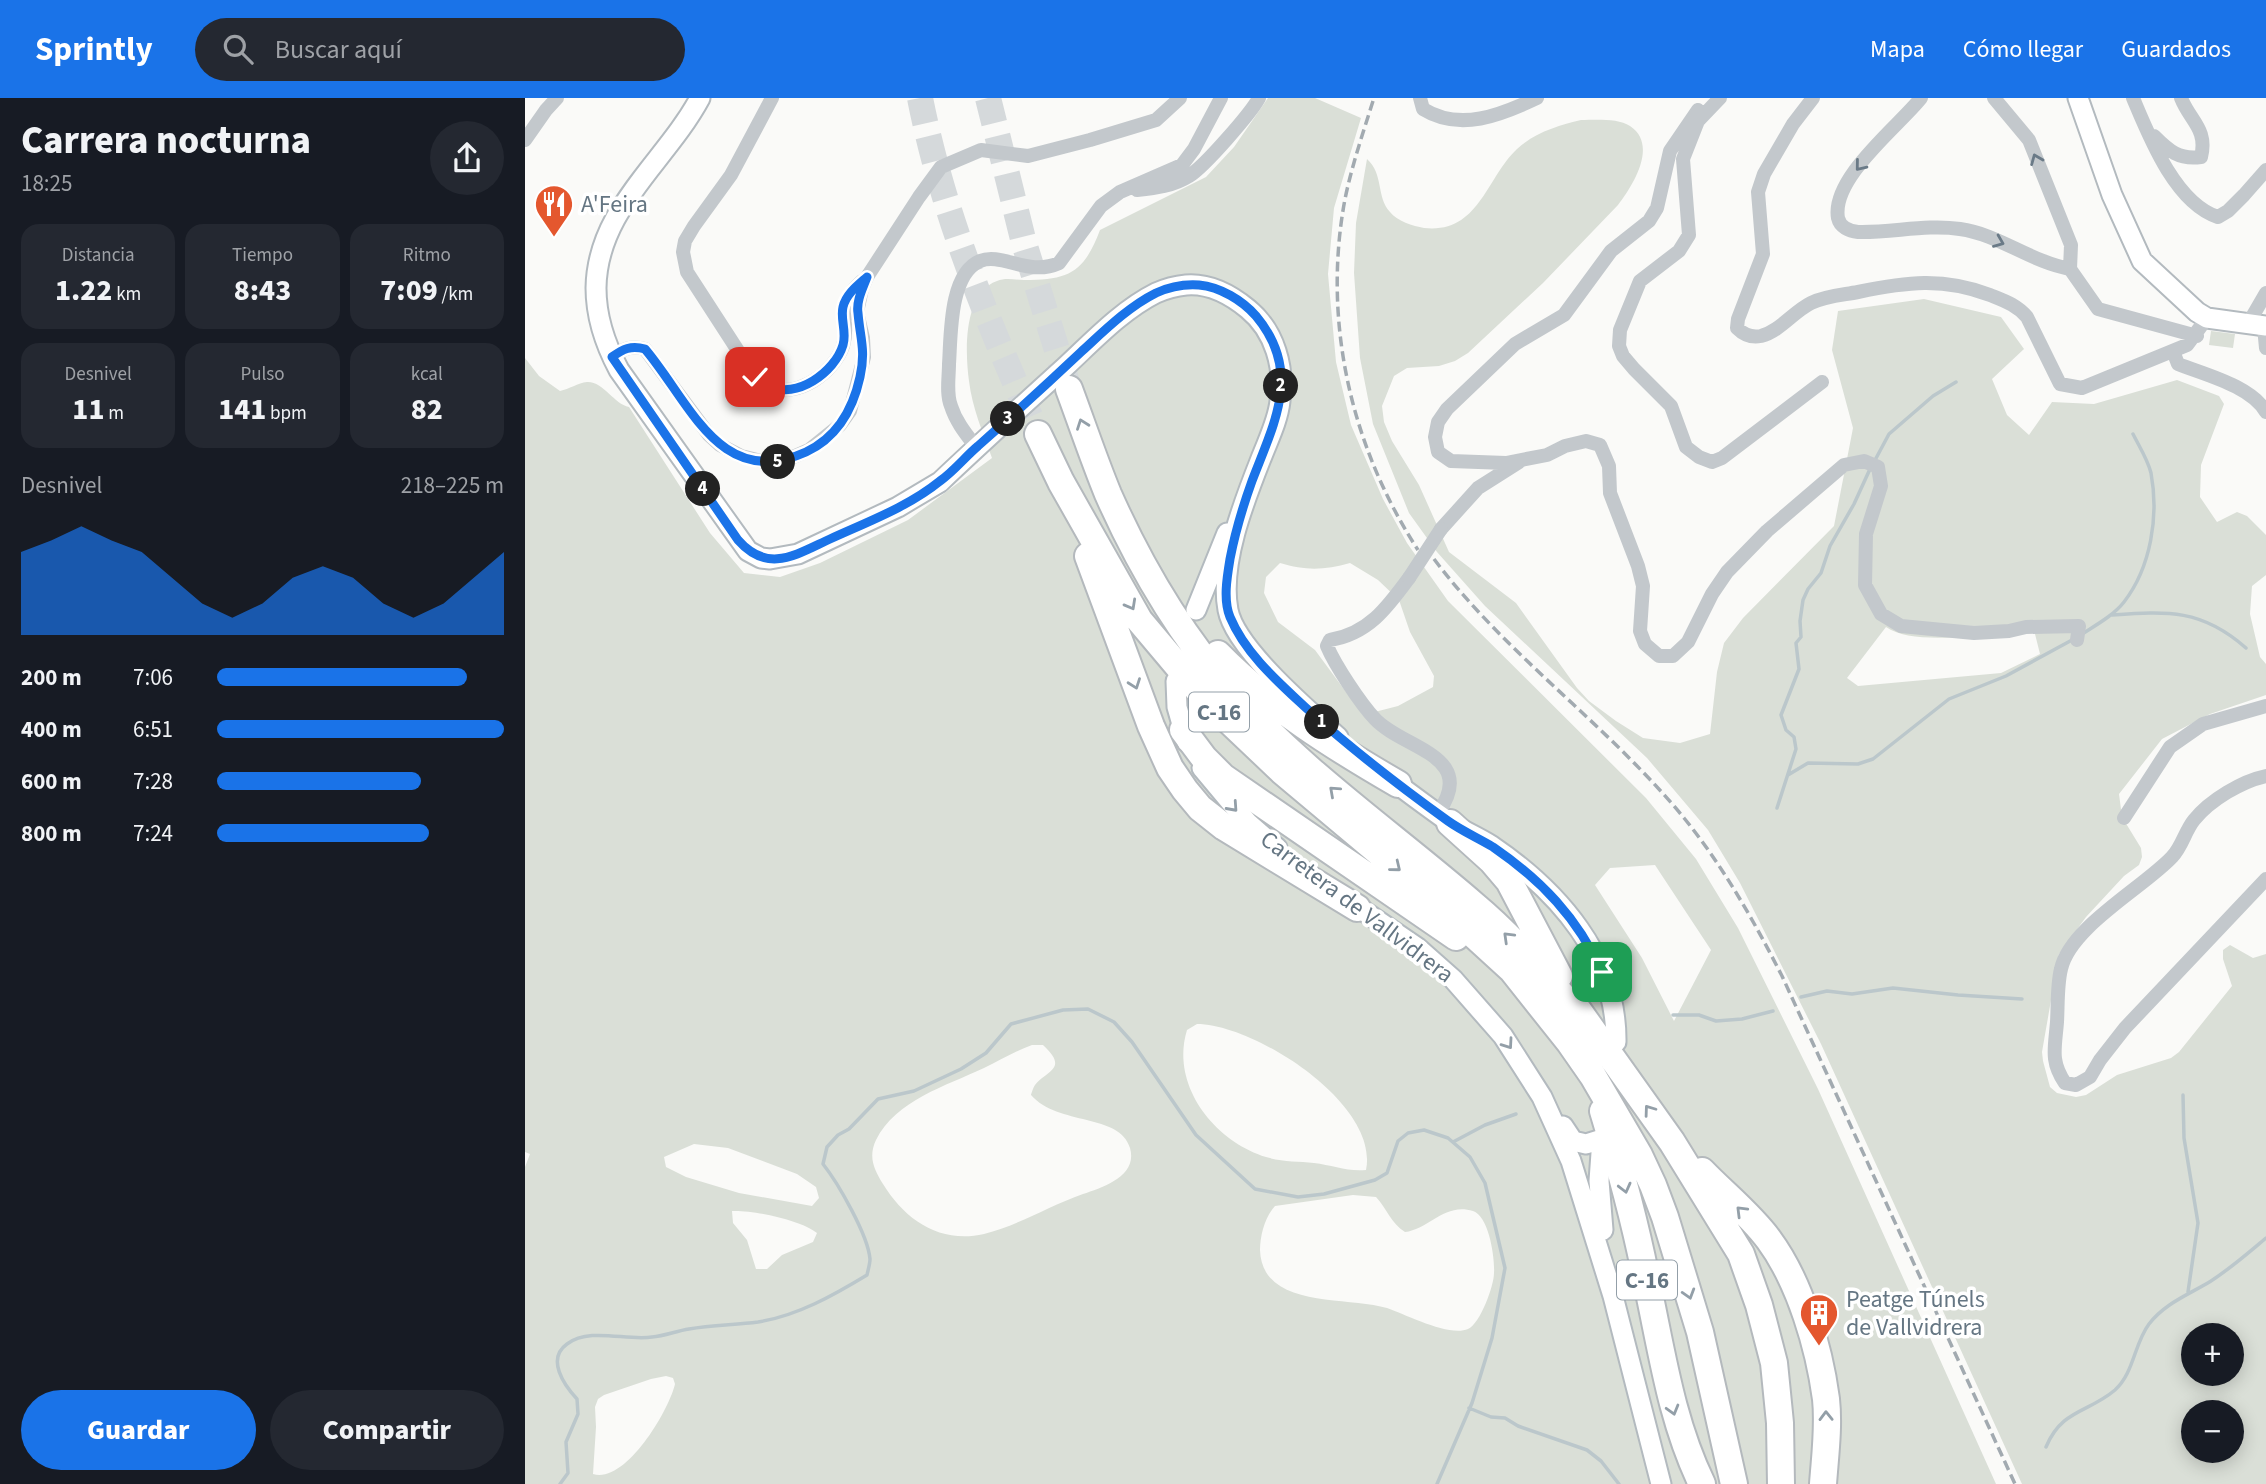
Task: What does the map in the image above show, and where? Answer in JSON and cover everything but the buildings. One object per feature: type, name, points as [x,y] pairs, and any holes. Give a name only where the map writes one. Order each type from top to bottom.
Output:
[{"type":"highway","name":"C-16","points":[[1069,389],[1108,493],[1157,589],[1196,648],[1229,690],[1275,739],[1350,805],[1475,906],[1525,954],[1579,1033],[1672,1142],[1767,1237],[1794,1284],[1809,1325],[1826,1399],[1823,1484]]},
{"type":"highway","name":"C-16","points":[[1038,434],[1061,482],[1139,620],[1203,696],[1283,772],[1431,896],[1579,1033],[1631,1209],[1668,1390],[1687,1451],[1702,1484]]},
{"type":"highway","points":[[1095,459],[1119,496],[1164,580],[1208,644],[1267,698],[1326,740],[1398,785]]},
{"type":"highway","points":[[1061,482],[1150,726],[1170,768],[1185,790],[1200,808],[1224,827],[1357,908]]},
{"type":"highway","points":[[1183,730],[1204,758],[1223,777],[1485,958],[1579,1033]]},
{"type":"highway","points":[[1444,818],[1492,861],[1509,881],[1530,917],[1579,1033]]},
{"type":"highway","name":"C-16","points":[[1593,1076],[1630,1136],[1661,1207],[1700,1332],[1734,1484]]},
{"type":"highway","name":"C-16","points":[[1672,1142],[1741,1254],[1753,1284],[1774,1363],[1778,1393],[1781,1484]]},
{"type":"main road","points":[[699,98],[691,114],[626,199],[612,222],[604,241],[596,276],[597,314],[612,357],[748,551],[761,558],[778,559],[798,554],[898,507],[940,482],[1092,342],[1139,304],[1165,290],[1186,285],[1204,285],[1232,296],[1251,312],[1266,331],[1280,361],[1280,402],[1276,422],[1196,610],[1209,604],[1228,612]]},
{"type":"main road","points":[[2078,98],[2112,195],[2142,261],[2197,313],[2207,318],[2259,326]]},
{"type":"main road","points":[[1251,485],[1228,572],[1228,612],[1245,642],[1273,678],[1364,759],[1444,818],[1491,846],[1527,872],[1565,910],[1591,947],[1602,972],[1612,1001],[1616,1042]]},
{"type":"main road","name":"Carretera de Vallvidrera","points":[[1176,681],[1177,707],[1183,730],[1198,763],[1248,823],[1263,838],[1314,872],[1357,908],[1418,948],[1453,979],[1503,1035],[1542,1097],[1571,1161],[1613,1296]]},
{"type":"main road","points":[[1542,1097],[1573,1141],[1586,1144],[1602,1139],[1600,1212],[1613,1296],[1661,1484]]},
{"type":"street","points":[[525,140],[557,98]]},
{"type":"street","points":[[772,98],[731,175],[685,241],[683,252],[687,272],[755,377],[770,387],[785,389],[799,388],[813,381],[836,360],[843,345],[843,307],[854,289],[867,277]]},
{"type":"street","points":[[612,357],[626,348],[637,346],[645,349],[701,425],[720,444],[735,453],[769,463],[784,461],[809,450],[827,437],[850,411],[863,357],[863,338],[857,312],[867,277],[941,167],[981,150],[1028,156],[1090,140],[1156,120],[1180,98]]},
{"type":"street","points":[[978,446],[959,424],[950,404],[954,302],[965,273],[972,265],[984,259],[1030,268],[1049,267],[1059,263],[1091,216],[1101,206],[1120,192],[1182,165],[1194,149],[1221,98]]},
{"type":"street","points":[[1120,192],[1167,186],[1192,175],[1236,128],[1259,98]]},
{"type":"street","points":[[1420,98],[1423,109],[1445,120],[1488,118],[1538,98]]},
{"type":"street","points":[[1720,98],[1699,110],[1669,151],[1657,208],[1649,221],[1611,251],[1564,315],[1515,344],[1477,377],[1447,409],[1438,422],[1435,437],[1438,452],[1451,461],[1506,463],[1547,455],[1586,441],[1600,445],[1609,466],[1610,493],[1643,586],[1640,631],[1645,644],[1658,656],[1673,656],[1688,642],[1712,594],[1727,572],[1767,531],[1844,465],[1864,461],[1878,467],[1881,486],[1866,534],[1865,585],[1881,614],[1901,626],[1974,634],[2026,627],[2079,626],[2077,640]]},
{"type":"street","points":[[1813,98],[1793,124],[1763,174],[1758,192],[1763,254],[1738,319],[1737,328],[1743,334],[1754,337],[1764,335],[1808,304],[1822,299],[1909,283],[1955,284],[1978,290],[2019,308],[2034,330],[2060,383],[2082,388],[2187,345],[2207,318]]},
{"type":"street","points":[[1904,115],[1912,98]]},
{"type":"street","points":[[1921,98],[1876,146],[1843,190],[1837,209],[1839,222],[1843,227],[1858,232],[1911,228],[1960,229],[2070,269],[2098,309],[2197,335]]},
{"type":"street","points":[[1994,98],[2029,140],[2071,245],[2070,269]]},
{"type":"street","points":[[2133,98],[2162,163],[2189,197],[2208,213],[2218,217],[2228,211],[2266,170]]},
{"type":"street","points":[[2146,127],[2170,153],[2187,159],[2201,157],[2204,143],[2200,130],[2181,98]]},
{"type":"street","points":[[1699,110],[1683,159],[1689,234],[1679,251],[1640,281],[1620,330],[1619,346],[1622,356],[1671,406],[1686,447],[1699,457],[1712,462],[1722,458],[1822,382]]},
{"type":"street","points":[[2266,293],[2259,326],[2266,348]]},
{"type":"street","points":[[2172,351],[2178,364],[2248,393],[2259,400],[2266,412]]},
{"type":"street","points":[[1444,818],[1450,788],[1449,776],[1442,762],[1387,729],[1374,718],[1327,646],[1330,639],[1345,637],[1366,628],[1388,607],[1441,529],[1478,488],[1521,461]]},
{"type":"street","points":[[2124,818],[2170,747],[2203,724],[2266,706]]},
{"type":"street","points":[[2266,776],[2253,779],[2217,801],[2195,820],[2173,856],[2126,894],[2071,946],[2061,968],[2055,1042],[2055,1067],[2065,1083],[2076,1085],[2090,1077],[2125,1028],[2266,879]]},
{"type":"shaded area","points":[[1268,98],[1315,98],[1361,118],[1334,208],[1328,274],[1336,362],[1351,425],[1383,499],[1407,543],[1448,601],[1646,798],[1696,859],[1738,928],[1818,1089],[1996,1484],[525,1484],[525,1167],[530,1154],[525,1152],[525,358],[539,376],[560,391],[587,382],[593,383],[629,407],[710,533],[744,573],[780,577],[820,563],[908,520],[992,458],[973,400],[967,355],[972,310],[986,288],[1004,279],[1040,280],[1073,271],[1088,256],[1100,230],[1206,177],[1234,147]],"holes":[[[1280,563],[1315,569],[1350,563],[1378,580],[1399,600],[1410,632],[1434,676],[1433,687],[1398,706],[1363,715],[1315,650],[1278,622],[1264,593],[1266,577]],[[1655,865],[1711,950],[1674,1021],[1642,958],[1595,885],[1610,868]],[[1197,1024],[1221,1028],[1279,1053],[1308,1072],[1334,1095],[1354,1119],[1365,1145],[1366,1170],[1272,1159],[1229,1138],[1201,1108],[1191,1090],[1183,1051],[1187,1030]],[[1032,1045],[1043,1045],[1054,1059],[1053,1068],[1035,1085],[1031,1095],[1056,1111],[1114,1129],[1124,1137],[1130,1148],[1129,1166],[1109,1184],[984,1234],[953,1235],[925,1226],[902,1208],[880,1178],[872,1157],[876,1140],[885,1126],[909,1104]],[[694,1144],[728,1148],[797,1174],[816,1187],[819,1198],[812,1206],[739,1193],[686,1177],[666,1167],[664,1157]],[[1353,1195],[1376,1197],[1405,1232],[1454,1210],[1473,1211],[1479,1214],[1490,1238],[1494,1266],[1489,1295],[1473,1326],[1460,1331],[1428,1324],[1387,1308],[1309,1297],[1290,1291],[1275,1282],[1264,1269],[1260,1250],[1261,1238],[1275,1206]],[[732,1211],[776,1217],[800,1224],[817,1233],[813,1242],[782,1255],[767,1269],[756,1269],[747,1240],[733,1223]],[[666,1376],[673,1378],[675,1384],[655,1427],[632,1457],[606,1474],[593,1474],[595,1407],[598,1399]]]},
{"type":"shaded area","points":[[1581,120],[1606,120],[1630,126],[1638,134],[1642,144],[1643,155],[1636,177],[1618,205],[1543,283],[1468,353],[1439,366],[1407,368],[1394,376],[1382,406],[1384,422],[1392,441],[1419,485],[1449,552],[1516,603],[1589,701],[1643,738],[1680,743],[1710,734],[1717,672],[1724,643],[1743,618],[1834,526],[1853,428],[1832,350],[1838,311],[1924,299],[2001,317],[2024,349],[1992,379],[2007,415],[2029,435],[2052,402],[2094,404],[2177,380],[2219,396],[2224,404],[2201,465],[2200,497],[2217,522],[2237,512],[2247,516],[2266,535],[2266,575],[2252,586],[2250,614],[2260,657],[2266,664],[2266,695],[2210,714],[2162,739],[2119,794],[2122,817],[2141,848],[2142,857],[2139,865],[2124,876],[2086,917],[2059,954],[2042,1052],[2050,1087],[2057,1093],[2076,1097],[2086,1095],[2117,1075],[2171,1058],[2179,1052],[2232,986],[2223,959],[2223,950],[2230,945],[2253,958],[2266,954],[2266,1484],[2022,1484],[1821,1044],[1740,883],[1708,830],[1647,758],[1485,606],[1437,552],[1409,513],[1373,424],[1360,358],[1354,273],[1356,223],[1367,159],[1376,172],[1383,200],[1393,215],[1405,223],[1420,227],[1443,228],[1469,213],[1517,149],[1547,130]],"holes":[[[1886,627],[1899,633],[1936,638],[2034,630],[2040,654],[2001,673],[1858,686],[1847,678]]]},
{"type":"shaded area","points":[[2211,331],[2235,334],[2233,348],[2209,345]]},
{"type":"waterway","points":[[1874,462],[1889,434],[1933,396],[1956,382]]},
{"type":"waterway","points":[[2082,634],[2120,607],[2133,588],[2147,557],[2153,523],[2153,489],[2150,468],[2133,434]]},
{"type":"waterway","points":[[1777,808],[1796,749],[1794,737],[1786,730],[1781,715],[1799,669],[1796,643],[1801,637],[1803,600],[1821,573],[1830,546],[1870,469]]},
{"type":"waterway","points":[[2112,615],[2183,615],[2214,626],[2246,648]]},
{"type":"waterway","points":[[1788,775],[1808,763],[1858,764],[1873,759],[1949,699],[2006,676],[2072,640]]},
{"type":"waterway","points":[[1801,997],[1827,991],[1852,994],[1893,988],[2022,999]]},
{"type":"waterway","points":[[560,1484],[568,1473],[566,1442],[578,1414],[577,1399],[559,1372],[558,1357],[567,1344],[586,1336],[642,1338],[773,1319],[815,1304],[867,1275],[870,1259],[864,1237],[844,1196],[823,1164],[827,1147],[878,1099],[914,1091],[961,1069],[986,1053],[1011,1024],[1063,1010],[1088,1009],[1114,1022],[1132,1042],[1196,1135],[1255,1189],[1298,1197],[1324,1194],[1375,1180],[1387,1173],[1398,1141],[1408,1133],[1424,1130],[1448,1138],[1470,1157],[1485,1183],[1505,1268],[1492,1338],[1472,1403],[1437,1484]]},
{"type":"waterway","points":[[1673,1015],[1699,1015],[1716,1021],[1742,1019],[1773,1011]]},
{"type":"waterway","points":[[2183,1095],[2184,1138],[2198,1223],[2188,1292]]},
{"type":"waterway","points":[[1453,1142],[1485,1125],[1516,1114]]},
{"type":"waterway","points":[[2046,1447],[2052,1435],[2068,1418],[2105,1397],[2121,1383],[2144,1332],[2155,1317],[2218,1276],[2266,1238]]},
{"type":"waterway","points":[[1469,1408],[1491,1417],[1505,1418],[1518,1426],[1587,1450],[1601,1461],[1619,1484]]},
{"type":"tunnel","points":[[920,98],[941,185],[969,269],[1038,434]]},
{"type":"tunnel","points":[[988,98],[1024,243],[1069,389]]},
{"type":"railway","points":[[1373,101],[1345,199],[1337,291],[1340,337],[1359,426],[1375,469],[1418,550]]},
{"type":"railway","points":[[1434,559],[1493,627],[1654,784],[1684,818],[1725,875],[1782,976],[2015,1484]]},
{"type":"place","name":"A'Feira","points":[[554,238]]},
{"type":"place","name":"Peatge Túnels de Vallvidrera","points":[[1819,1347]]},
{"type":"route","points":[[755,377],[770,387],[799,388],[826,371],[836,360],[843,345],[843,307],[846,300],[867,277],[857,312],[863,338],[863,357],[850,411],[827,437],[809,450],[784,461],[755,461],[720,444],[701,425],[645,349],[637,346],[626,348],[612,357],[738,540],[754,555],[778,559],[798,554],[898,507],[940,482],[1092,342],[1156,293],[1186,285],[1204,285],[1232,296],[1258,319],[1266,331],[1280,361],[1282,389],[1276,422],[1251,485],[1231,552],[1226,593],[1228,612],[1235,625],[1273,678],[1364,759],[1450,823],[1474,835],[1511,860],[1551,894],[1580,930],[1602,972]]}]
